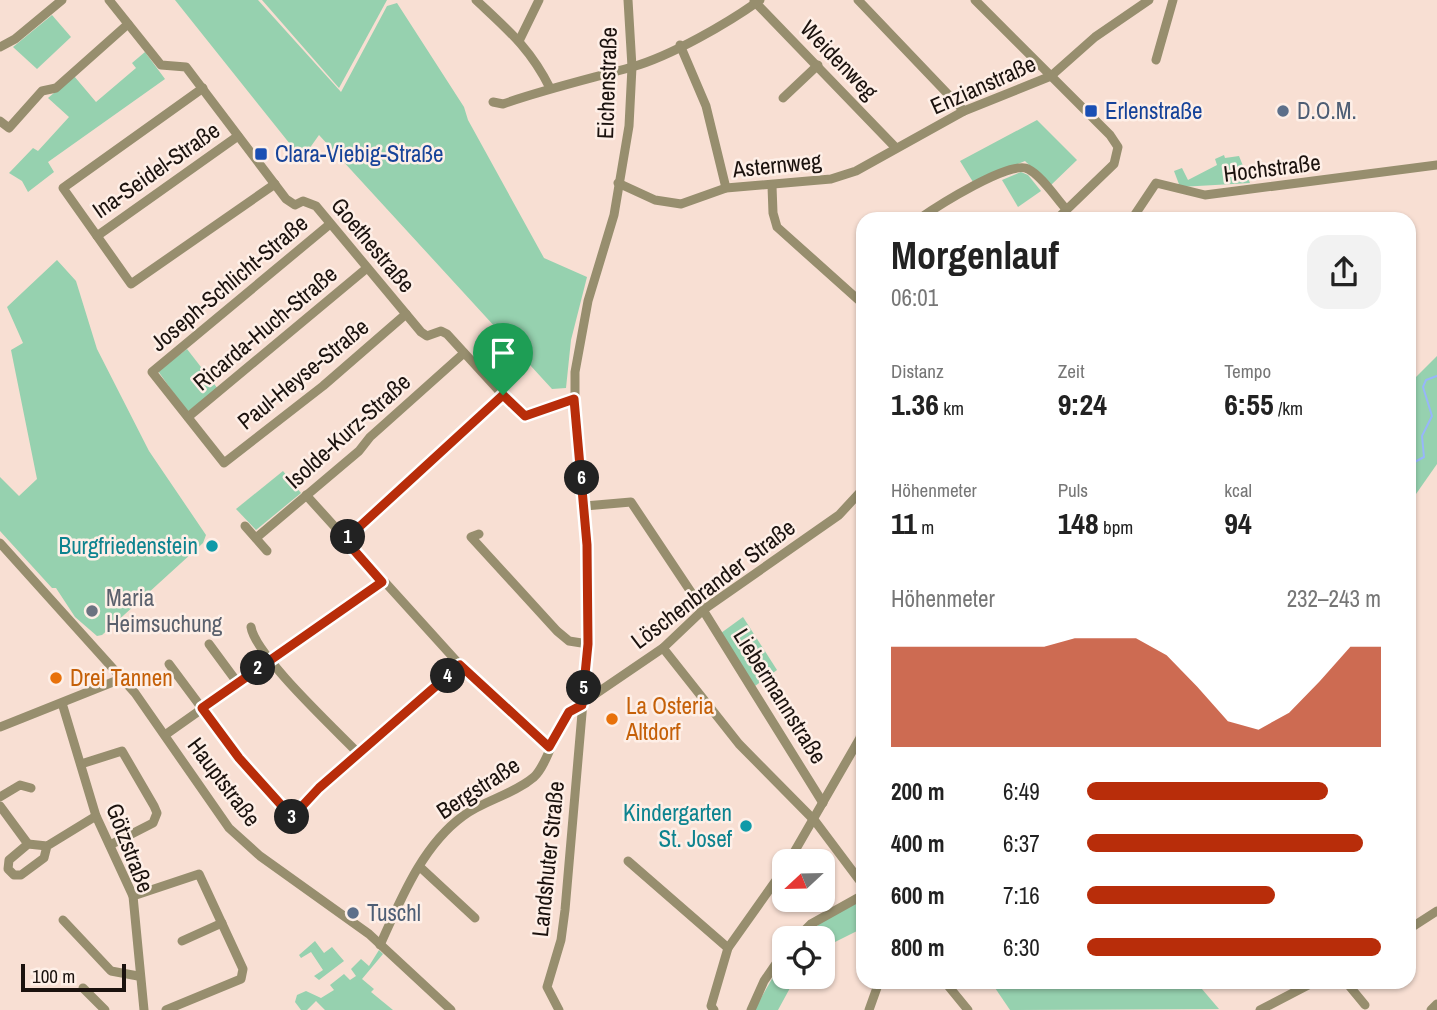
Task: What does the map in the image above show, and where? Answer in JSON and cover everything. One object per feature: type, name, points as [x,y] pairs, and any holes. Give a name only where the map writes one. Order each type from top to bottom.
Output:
[{"type":"street","points":[[0,47],[15,39],[62,0]]},
{"type":"street","name":"Goethestraße","points":[[108,0],[161,65],[184,65],[290,203],[312,203],[424,334],[444,332],[525,416],[574,399]]},
{"type":"street","points":[[476,0],[520,40],[538,63],[550,88]]},
{"type":"street","points":[[520,40],[539,0]]},
{"type":"street","name":"Eichenstraße","points":[[575,414],[576,356],[608,228],[614,215],[613,207],[629,126],[632,67],[628,0]]},
{"type":"street","points":[[858,0],[964,111]]},
{"type":"street","name":"Enzianstraße","points":[[896,148],[964,111],[1051,76],[1095,37],[1149,0]]},
{"type":"street","points":[[1156,60],[1172,0]]},
{"type":"street","points":[[493,102],[503,104],[550,88],[632,67],[680,45],[757,1]]},
{"type":"street","name":"Weidenweg","points":[[757,1],[896,148]]},
{"type":"street","points":[[980,2],[1110,135],[1119,151],[1114,164],[1063,212]]},
{"type":"street","points":[[0,121],[9,128],[42,91],[55,88],[128,24]]},
{"type":"street","points":[[680,45],[706,106],[726,188]]},
{"type":"street","points":[[783,98],[818,65]]},
{"type":"street","points":[[203,88],[63,188],[131,284],[275,184]]},
{"type":"street","name":"Ina-Seidel-Straße","points":[[97,236],[169,188],[238,136]]},
{"type":"street","name":"Asternweg","points":[[618,183],[669,205],[681,204],[726,188],[831,179],[856,171],[896,148]]},
{"type":"street","name":"Hochstraße","points":[[1137,212],[1156,183],[1205,195],[1437,165]]},
{"type":"street","points":[[931,212],[991,177],[1021,167],[1031,170],[1066,209]]},
{"type":"street","points":[[772,186],[773,213],[777,228],[856,298]]},
{"type":"street","name":"Joseph-Schlicht-Straße","points":[[188,417],[152,372],[330,224]]},
{"type":"street","name":"Ricarda-Huch-Straße","points":[[188,417],[367,268]]},
{"type":"street","name":"Paul-Heyse-Straße","points":[[188,417],[224,463],[323,386],[406,314]]},
{"type":"street","name":"Isolde-Kurz-Straße","points":[[256,538],[464,353]]},
{"type":"street","points":[[345,540],[503,395]]},
{"type":"street","name":"Landshuter Straße","points":[[559,1010],[547,987],[561,940],[565,910],[588,644],[585,506],[575,414]]},
{"type":"street","points":[[306,495],[460,665],[549,747]]},
{"type":"street","name":"Löschenbrander Straße","points":[[582,705],[663,648],[703,610],[839,516],[856,497]]},
{"type":"street","name":"Liebermannstraße","points":[[585,506],[631,502],[703,610],[823,803]]},
{"type":"street","points":[[245,526],[267,551]]},
{"type":"street","points":[[478,534],[471,537],[557,631],[569,641],[588,644]]},
{"type":"street","name":"Hauptstraße","points":[[0,543],[123,678],[211,805],[241,840],[380,945],[451,1010]]},
{"type":"street","points":[[165,735],[382,582]]},
{"type":"street","points":[[251,627],[252,634],[271,659],[359,754]]},
{"type":"street","points":[[209,644],[237,682]]},
{"type":"street","points":[[663,648],[739,744],[814,821],[856,876]]},
{"type":"street","points":[[169,664],[239,758],[292,817],[460,665]]},
{"type":"street","points":[[0,727],[123,678]]},
{"type":"street","name":"Götzstraße","points":[[62,703],[96,816],[133,897],[138,976],[144,1010]]},
{"type":"street","name":"Bergstraße","points":[[380,945],[400,900],[440,835],[465,814],[536,776],[569,712],[582,705]]},
{"type":"street","points":[[796,849],[856,747]]},
{"type":"street","points":[[81,764],[122,751],[157,813],[153,823],[110,845]]},
{"type":"street","points":[[0,797],[20,785],[31,789]]},
{"type":"street","points":[[0,806],[28,844],[47,846],[96,816]]},
{"type":"street","points":[[28,844],[6,864],[14,875],[21,875],[39,863],[47,854],[47,846]]},
{"type":"street","points":[[628,861],[728,948]]},
{"type":"street","points":[[420,867],[475,918]]},
{"type":"street","points":[[133,897],[199,874],[243,969],[241,979],[166,1010]]},
{"type":"street","points":[[714,1010],[711,1006],[728,948],[772,886]]},
{"type":"street","points":[[809,926],[856,899]]},
{"type":"street","points":[[1416,924],[1437,911]]},
{"type":"street","points":[[64,920],[111,971],[138,976]]},
{"type":"street","points":[[181,941],[222,923]]},
{"type":"street","points":[[751,1010],[772,969]]},
{"type":"street","points":[[83,988],[105,1010]]},
{"type":"street","points":[[869,1010],[876,989]]},
{"type":"street","points":[[951,989],[968,1010]]},
{"type":"street","points":[[1261,1010],[1274,1007],[1303,989]]},
{"type":"street","points":[[1352,989],[1365,1005]]},
{"type":"street","points":[[1431,1010],[1437,1004]]},
{"type":"green space","points":[[175,0],[258,0],[341,92],[387,6],[397,3],[464,107],[468,120],[544,258],[587,277],[571,340],[566,388],[552,389],[319,135],[302,159]]},
{"type":"green space","points":[[262,0],[387,0],[339,88]]},
{"type":"green space","points":[[52,15],[71,37],[37,69],[13,47]]},
{"type":"green space","points":[[145,52],[165,79],[48,162],[54,172],[28,192],[22,181],[9,173],[33,148],[38,151],[69,117],[48,98],[74,76],[96,102],[136,68],[132,63]]},
{"type":"green space","points":[[1037,120],[1077,160],[1050,186],[1025,161],[973,182],[960,161]]},
{"type":"green space","points":[[1224,155],[1225,158],[1239,156],[1250,183],[1180,187],[1174,171],[1182,168],[1188,180],[1217,165],[1215,159]]},
{"type":"green space","points":[[1021,172],[1028,175],[1041,191],[1018,207],[1002,180]]},
{"type":"green space","points":[[57,260],[76,281],[97,349],[149,451],[206,535],[203,543],[102,635],[97,636],[75,617],[56,588],[52,588],[0,531],[0,477],[19,496],[37,479],[11,350],[23,343],[7,307]]},
{"type":"green space","points":[[187,349],[218,389],[187,412],[158,371]]},
{"type":"green space","points":[[1437,356],[1437,464],[1416,494],[1416,377]]},
{"type":"green space","points":[[283,471],[301,493],[256,530],[236,509]]},
{"type":"green space","points":[[743,617],[777,670],[755,686],[721,633]]},
{"type":"green space","points":[[856,903],[856,932],[835,942],[835,926],[817,926]]},
{"type":"green space","points":[[315,941],[324,953],[332,947],[344,961],[319,980],[314,976],[323,970],[311,952],[301,958],[299,955]]},
{"type":"green space","points":[[379,950],[383,954],[362,979],[374,989],[371,992],[393,1010],[325,1010],[316,1001],[307,1010],[301,1010],[295,1002],[297,995],[306,991],[321,998],[334,990],[330,985],[344,974],[350,980],[356,976],[351,969],[361,959],[369,966]]},
{"type":"green space","points":[[772,979],[772,989],[789,989],[778,1010],[754,1010]]},
{"type":"green space","points":[[996,989],[1202,989],[1219,1009],[1010,1010]]},
{"type":"waterway","points":[[1416,461],[1424,457],[1422,436],[1432,416],[1423,387],[1426,380],[1437,376]]},
{"type":"place","name":"Erlenstraße","points":[[1091,111]]},
{"type":"place","name":"D.O.M.","points":[[1283,111]]},
{"type":"place","name":"Clara-Viebig-Straße","points":[[261,154]]},
{"type":"place","name":"Burgfriedenstein","points":[[212,546]]},
{"type":"place","name":"Maria Heimsuchung","points":[[92,611]]},
{"type":"place","name":"Drei Tannen","points":[[56,678]]},
{"type":"place","name":"La Osteria Altdorf","points":[[612,719]]},
{"type":"place","name":"Kindergarten St. Josef","points":[[746,826]]},
{"type":"place","name":"Tuschl","points":[[353,913]]},
{"type":"route","points":[[503,395],[522,416],[528,416],[564,400],[574,399],[587,545],[588,644],[582,705],[569,712],[560,723],[549,747],[460,665],[319,788],[292,817],[239,758],[202,708],[382,582],[345,540],[503,395]]}]
